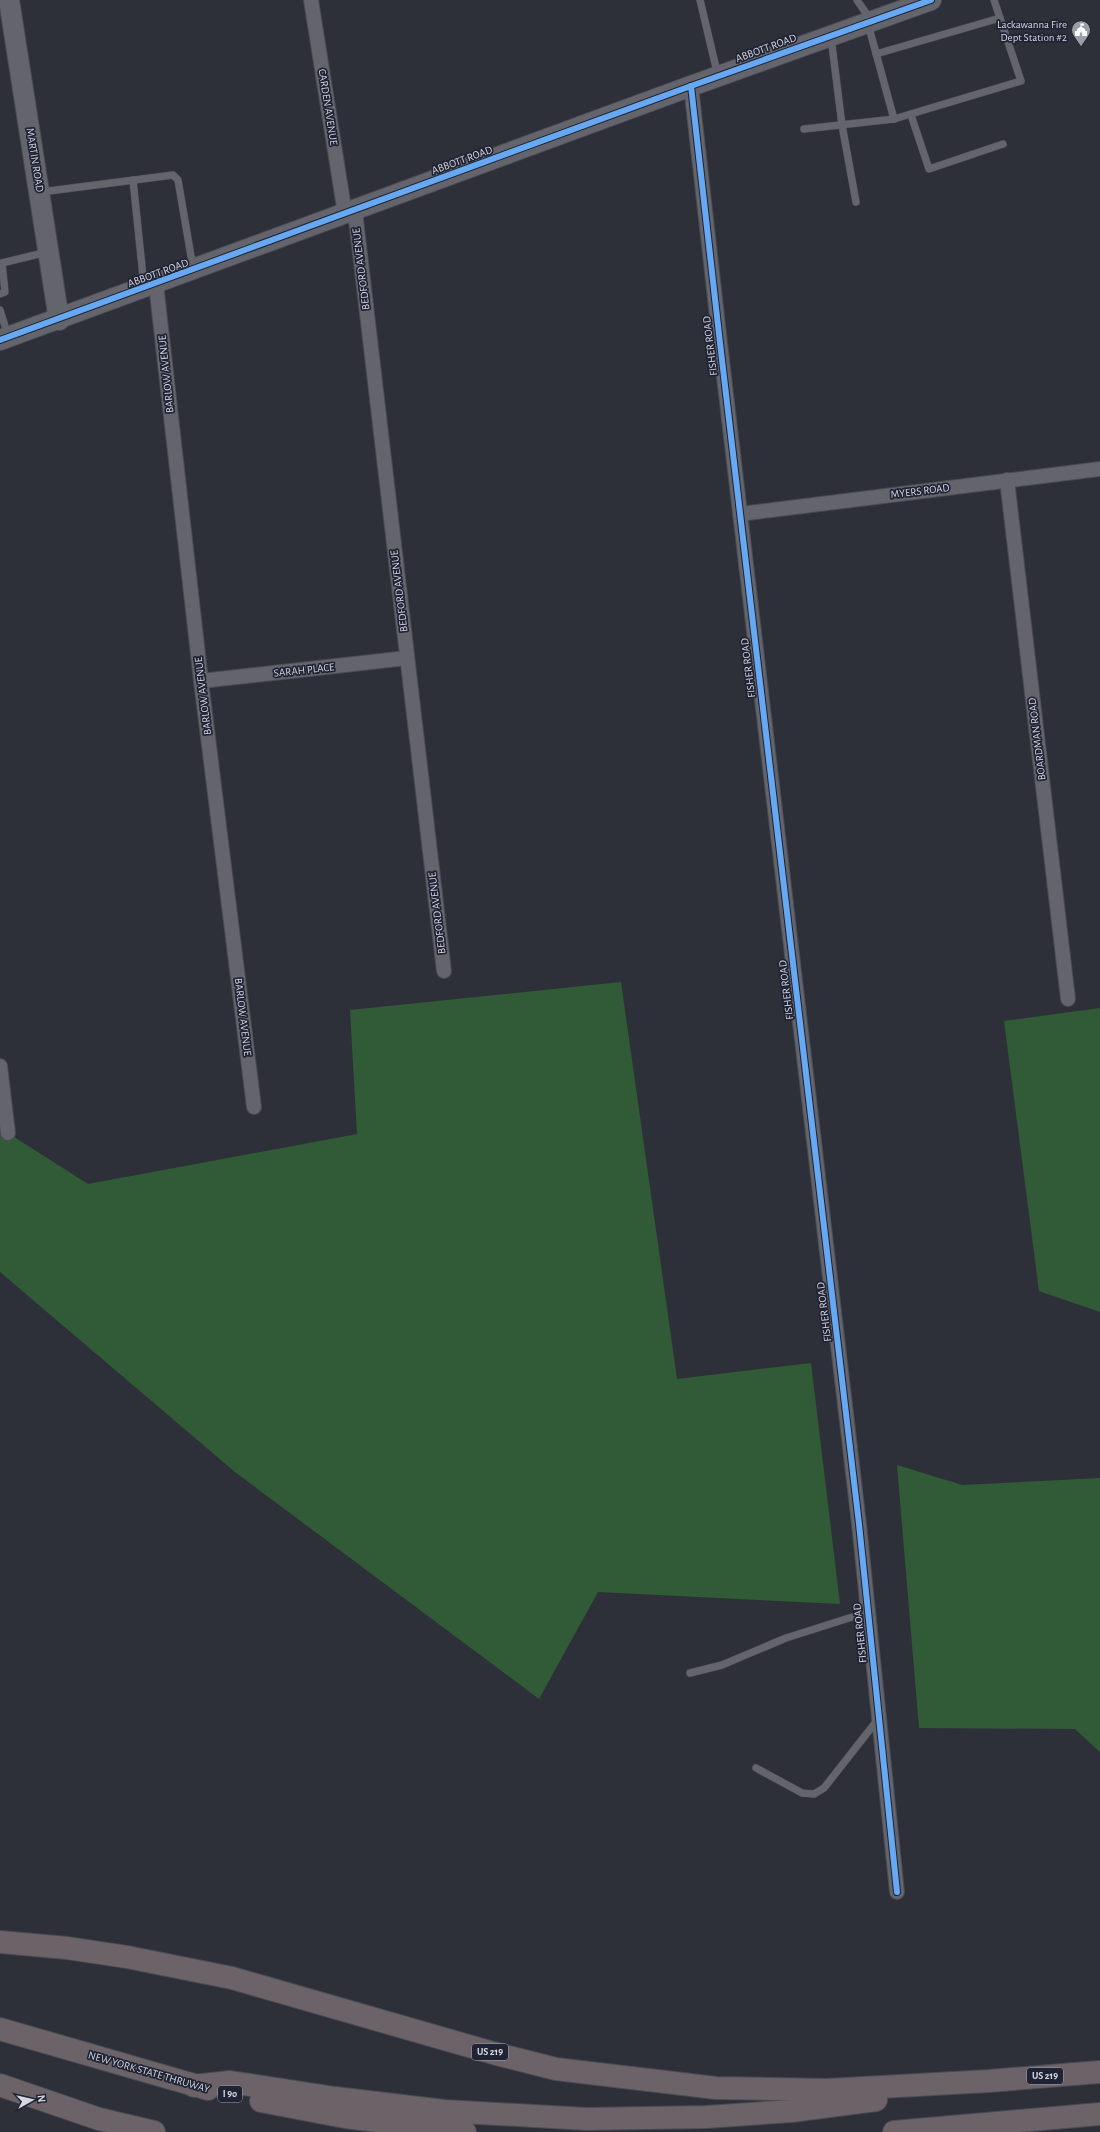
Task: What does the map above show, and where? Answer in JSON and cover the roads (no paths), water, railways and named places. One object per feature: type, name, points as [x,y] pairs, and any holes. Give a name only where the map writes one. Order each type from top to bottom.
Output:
[{"type":"highway","name":"US 219","points":[[0,1942],[67,1948],[127,1957],[232,1978],[493,2053],[556,2069],[716,2088],[827,2090],[989,2081],[1100,2072]]},
{"type":"highway","name":"NEW YORK STATE THRUWAY","points":[[0,2029],[194,2086],[263,2102],[344,2117],[465,2132]]},
{"type":"highway","points":[[194,2086],[230,2082],[335,2098],[444,2111],[587,2119],[706,2117],[791,2111],[908,2096],[989,2081]]},
{"type":"highway","points":[[0,2085],[99,2119],[154,2132]]},
{"type":"highway","points":[[0,2101],[100,2132]]},
{"type":"highway","points":[[894,2132],[1050,2120],[1100,2114]]},
{"type":"street","name":"MARTIN ROAD","points":[[9,0],[60,320]]},
{"type":"street","name":"CARDEN AVENUE","points":[[311,0],[350,212]]},
{"type":"street","name":"ABBOTT ROAD","points":[[4,339],[60,320],[869,21],[891,6],[931,0]]},
{"type":"street","name":"FISHER ROAD","points":[[691,86],[868,1612],[897,1892]]},
{"type":"street","name":"BEDFORD AVENUE","points":[[350,212],[407,658],[444,971]]},
{"type":"street","name":"BARLOW AVENUE","points":[[150,286],[254,1107]]},
{"type":"street","name":"MYERS ROAD","points":[[740,514],[1100,468]]},
{"type":"street","name":"BOARDMAN ROAD","points":[[1007,480],[1068,999]]},
{"type":"street","name":"SARAH PLACE","points":[[201,681],[407,658]]},
{"type":"street","points":[[0,1066],[8,1133]]},
{"type":"lane","points":[[700,0],[718,76]]},
{"type":"lane","points":[[857,0],[869,21],[876,54],[894,119]]},
{"type":"lane","points":[[804,129],[894,119],[1021,81],[994,0]]},
{"type":"lane","points":[[876,54],[1000,18]]},
{"type":"lane","points":[[831,35],[842,125],[856,202]]},
{"type":"lane","points":[[911,115],[929,169],[1003,144]]},
{"type":"lane","points":[[40,192],[173,175],[178,180],[194,270]]},
{"type":"lane","points":[[133,180],[150,286]]},
{"type":"lane","points":[[0,294],[4,292],[2,263],[49,252]]},
{"type":"lane","points":[[0,310],[4,339]]},
{"type":"lane","points":[[690,1673],[722,1665],[786,1638],[868,1612]]},
{"type":"lane","points":[[756,1768],[802,1793],[814,1794],[824,1788],[879,1718]]},
{"type":"place","name":"Lackawanna Fire Dept Station #2","points":[[1081,47]]}]
